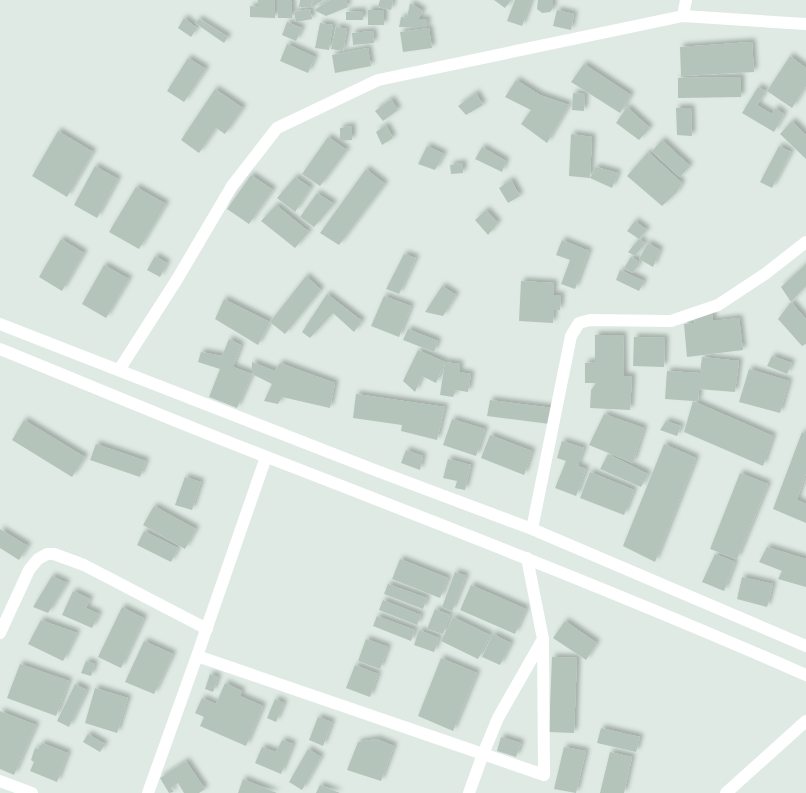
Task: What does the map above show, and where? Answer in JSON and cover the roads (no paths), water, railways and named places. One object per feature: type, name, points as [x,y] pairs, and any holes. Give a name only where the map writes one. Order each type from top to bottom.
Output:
[{"type":"street","points":[[683,16],[686,0]]},
{"type":"street","points":[[119,370],[176,281],[232,186],[278,128],[378,80],[683,16],[806,24]]},
{"type":"street","points":[[532,529],[571,336],[579,323],[590,320],[671,321],[718,305],[765,274],[806,242]]},
{"type":"street","points":[[0,324],[372,469],[532,529],[806,646]]},
{"type":"street","points":[[0,349],[266,457],[380,499],[527,558],[680,620],[806,674]]},
{"type":"street","points":[[148,793],[207,629],[266,457]]},
{"type":"street","points":[[0,633],[29,570],[38,559],[47,554],[54,554],[84,565],[207,629]]},
{"type":"street","points":[[197,656],[544,775],[543,639],[527,558]]},
{"type":"street","points":[[469,793],[498,718],[543,639]]},
{"type":"street","points":[[726,793],[806,721]]},
{"type":"street","points":[[0,781],[32,793]]}]
